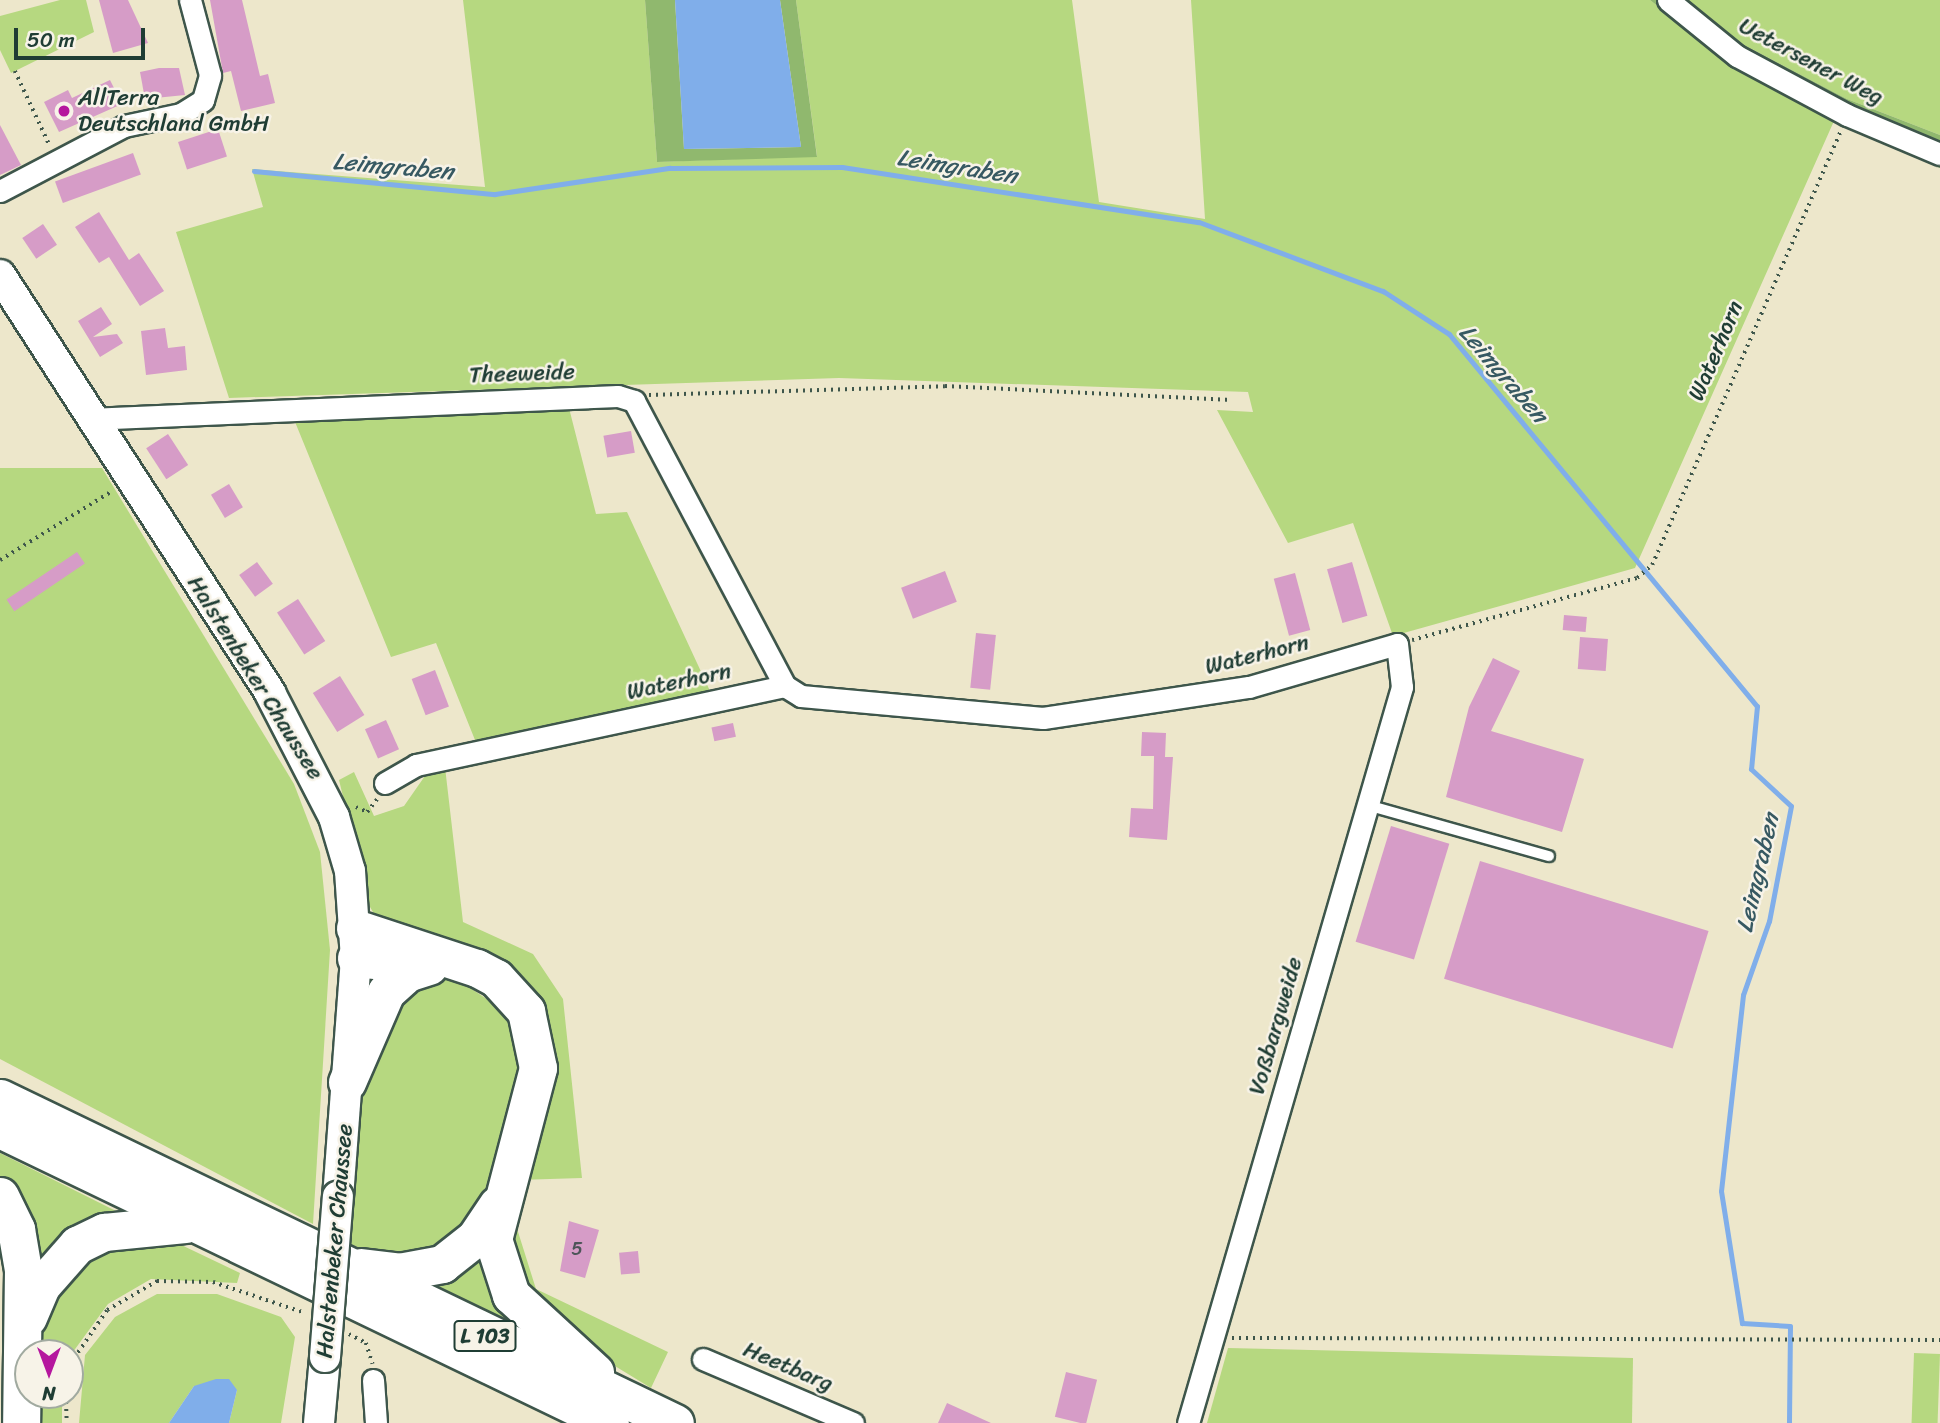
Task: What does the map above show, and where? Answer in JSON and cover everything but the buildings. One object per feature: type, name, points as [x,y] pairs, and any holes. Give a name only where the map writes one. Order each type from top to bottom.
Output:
[{"type":"highway","points":[[355,943],[429,966],[477,968]]},
{"type":"highway","name":"L 103","points":[[355,943],[477,968],[519,1001],[538,1054],[497,1205],[493,1239],[511,1295],[623,1414]]},
{"type":"highway","points":[[347,1082],[386,992],[407,973],[429,966]]},
{"type":"highway","name":"L 103","points":[[0,1098],[335,1264],[623,1414]]},
{"type":"highway","name":"L 103","points":[[0,1129],[186,1224],[623,1414],[675,1423]]},
{"type":"highway","points":[[0,1196],[16,1229],[26,1322],[21,1423]]},
{"type":"highway","name":"L 103","points":[[335,1264],[399,1272],[431,1268],[464,1250],[497,1205]]},
{"type":"highway","points":[[26,1322],[41,1286],[77,1245],[104,1232],[186,1224]]},
{"type":"main road","name":"Halstenbeker Chaussee","points":[[0,275],[89,419],[306,753],[350,871],[355,943],[347,1082],[319,1423]]},
{"type":"street","points":[[0,191],[124,126],[181,114],[204,100],[210,75],[190,0]]},
{"type":"street","name":"Uetersener Weg","points":[[1668,0],[1737,56],[1847,115],[1940,154]]},
{"type":"street","name":"Theeweide","points":[[89,419],[618,396],[634,401]]},
{"type":"street","points":[[634,401],[785,686]]},
{"type":"street","name":"Waterhorn","points":[[385,783],[416,765],[785,686],[801,696],[1042,718],[1249,687],[1397,644]]},
{"type":"street","name":"Voßbargweide","points":[[1188,1423],[1402,687],[1397,644]]},
{"type":"street","name":"Heetbarg","points":[[703,1359],[853,1423]]},
{"type":"street","points":[[373,1380],[376,1423]]},
{"type":"lane","points":[[1367,805],[1549,856]]},
{"type":"path","points":[[15,71],[58,160]]},
{"type":"path","name":"Waterhorn","points":[[1397,644],[1637,578],[1652,565],[1847,115]]},
{"type":"path","points":[[634,401],[654,394],[881,386],[1232,400]]},
{"type":"path","points":[[0,560],[130,482]]},
{"type":"path","points":[[351,796],[361,812],[373,809]]},
{"type":"path","points":[[84,1344],[107,1310],[157,1281],[213,1282],[315,1318]]},
{"type":"path","points":[[336,1328],[366,1343],[373,1380]]},
{"type":"path","points":[[1213,1338],[1940,1340]]},
{"type":"green space","points":[[60,0],[86,0],[94,32],[11,73],[0,50],[0,16]]},
{"type":"green space","points":[[463,0],[645,0],[657,162],[817,156],[796,0],[1072,0],[1099,202],[1205,219],[1191,0],[1650,0],[1730,64],[1834,121],[1635,568],[1393,636],[1353,523],[1288,543],[1217,410],[1253,412],[1248,392],[839,378],[229,398],[176,232],[263,207],[252,169],[485,187]]},
{"type":"green space","points":[[645,0],[675,0],[684,149],[801,147],[780,0],[796,0],[817,157],[657,162]]},
{"type":"green space","points":[[1650,0],[1685,0],[1744,45],[1847,99],[1940,135],[1940,168],[1834,121],[1730,64]]},
{"type":"green space","points":[[1685,0],[1940,0],[1940,135],[1847,99],[1744,45]]},
{"type":"green space","points":[[569,408],[596,514],[627,512],[710,691],[475,740],[436,643],[391,657],[293,417]]},
{"type":"green space","points":[[0,468],[102,468],[294,784],[320,852],[330,950],[313,1224],[0,1059]]},
{"type":"green space","points":[[445,767],[463,922],[533,954],[563,999],[582,1178],[518,1180],[514,1219],[536,1289],[668,1352],[651,1388],[564,1335],[506,1261],[537,1012],[377,919],[370,907],[339,780],[354,772],[374,816],[404,806],[427,773]]},
{"type":"green space","points":[[438,977],[461,982],[499,1007],[512,1026],[521,1067],[481,1210],[427,1257],[396,1259],[351,1245],[348,1159],[362,1079],[388,1002]]},
{"type":"green space","points":[[0,1153],[130,1218],[33,1290],[0,1185]]},
{"type":"green space","points":[[485,1236],[528,1332],[401,1282]]},
{"type":"green space","points":[[173,1241],[240,1273],[237,1283],[151,1279],[108,1304],[82,1339],[36,1339],[40,1311],[86,1249]]},
{"type":"green space","points":[[157,1294],[217,1294],[281,1317],[295,1337],[281,1423],[229,1423],[237,1390],[194,1386],[169,1423],[79,1423],[80,1409],[84,1409],[85,1355],[115,1317]]},
{"type":"green space","points":[[1228,1348],[1633,1358],[1632,1423],[1207,1423]]},
{"type":"green space","points":[[1914,1353],[1940,1354],[1938,1423],[1912,1423]]},
{"type":"green space","points":[[33,1409],[62,1409],[62,1423],[33,1423]]},
{"type":"water","points":[[675,0],[780,0],[801,147],[684,149]]},
{"type":"water","points":[[216,1379],[229,1379],[237,1390],[229,1423],[169,1423],[194,1386]]},
{"type":"waterway","name":"Leimgraben","points":[[254,171],[495,194],[670,168],[842,167],[1199,222],[1383,291],[1449,334],[1757,706],[1751,769],[1791,806],[1769,921],[1743,995],[1721,1191],[1742,1323],[1790,1326],[1789,1423]]},
{"type":"place","name":"AllTerra Deutschland GmbH","points":[[64,111]]}]
